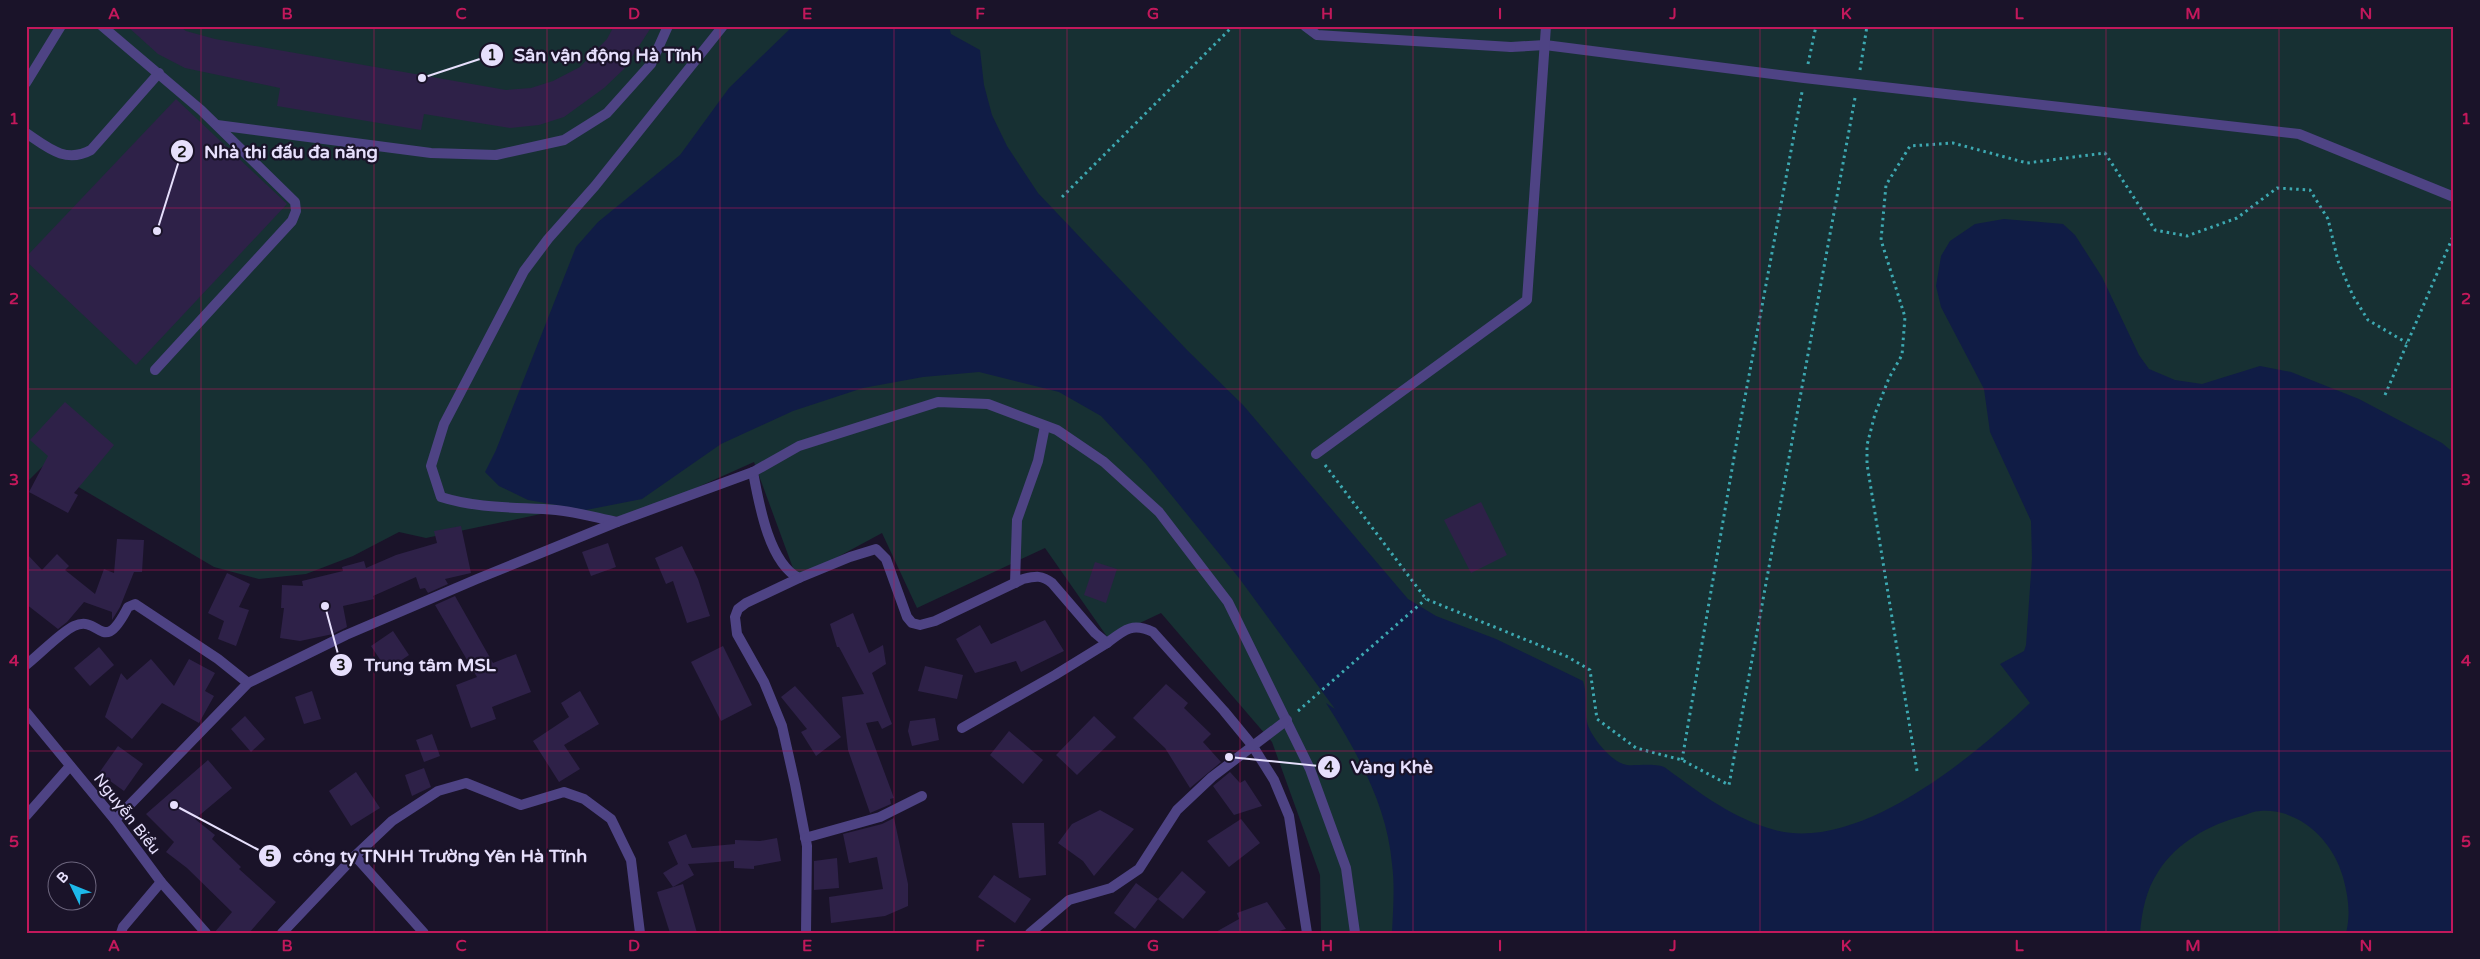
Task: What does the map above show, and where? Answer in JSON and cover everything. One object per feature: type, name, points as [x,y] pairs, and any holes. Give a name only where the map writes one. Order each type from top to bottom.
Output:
[{"type":"street","points":[[26,83],[61,26]]},
{"type":"street","points":[[102,26],[159,73],[217,125],[295,202],[296,212],[292,221],[155,370]]},
{"type":"street","points":[[217,125],[431,153],[496,155],[564,140],[607,113],[651,64],[668,26]]},
{"type":"street","points":[[618,522],[558,510],[482,506],[457,502],[441,497],[431,466],[444,424],[524,271],[548,239],[595,186],[723,26]]},
{"type":"street","points":[[1305,26],[1317,35],[1511,47],[1545,45],[1804,78],[2299,134],[2454,197]]},
{"type":"street","points":[[1316,454],[1527,300],[1546,26]]},
{"type":"street","points":[[26,133],[59,154],[75,156],[83,154],[91,150],[159,73]]},
{"type":"street","points":[[116,820],[248,682],[355,631],[618,522],[753,472],[799,446],[938,402],[988,404],[1057,430],[1104,462],[1159,512],[1228,602],[1310,769],[1346,868],[1355,933]]},
{"type":"street","points":[[1015,583],[1018,520],[1038,461],[1046,426]]},
{"type":"street","points":[[753,472],[762,514],[781,563],[789,574],[799,578]]},
{"type":"street","points":[[806,933],[806,838],[782,726],[764,682],[737,634],[735,617],[738,609],[746,602],[799,578],[850,557],[876,549],[886,558],[907,617],[912,623],[920,624],[934,621],[1015,583],[1036,576],[1045,577],[1095,633],[1107,643]]},
{"type":"street","points":[[26,666],[74,626],[85,624],[107,634],[111,632],[121,621],[128,607],[135,604],[218,659],[248,682]]},
{"type":"street","points":[[962,728],[1056,676],[1124,630],[1140,626],[1153,632],[1170,648],[1252,745],[1274,780],[1289,816],[1307,933]]},
{"type":"street","name":"Nguyễn Biểu","points":[[26,712],[116,820],[161,882],[206,933]]},
{"type":"street","points":[[1030,933],[1069,900],[1111,888],[1139,869],[1177,810],[1212,777],[1287,720]]},
{"type":"street","points":[[26,816],[70,766]]},
{"type":"street","points":[[282,933],[355,856],[392,821],[438,791],[466,783],[521,804],[564,792],[584,799],[610,819],[631,860],[640,933]]},
{"type":"street","points":[[806,838],[880,817],[922,796]]},
{"type":"street","points":[[355,856],[424,933]]},
{"type":"street","points":[[122,933],[123,927],[161,882]]},
{"type":"path","points":[[1062,197],[1233,26]]},
{"type":"path","points":[[1682,760],[1737,440],[1804,78],[1816,26]]},
{"type":"path","points":[[1316,454],[1426,599],[1568,656],[1590,670],[1597,719],[1636,748],[1682,760],[1728,785],[1867,26]]},
{"type":"path","points":[[1917,771],[1866,464],[1867,445],[1875,414],[1889,378],[1902,354],[1905,317],[1881,240],[1886,185],[1910,146],[1953,143],[2027,163],[2105,152],[2155,230],[2187,236],[2236,218],[2277,188],[2310,190],[2328,219],[2338,261],[2353,296],[2368,320],[2407,343]]},
{"type":"path","points":[[2385,395],[2454,234]]},
{"type":"path","points":[[1311,700],[1371,645],[1426,599]]},
{"type":"green space","points":[[26,26],[2454,26],[2454,933],[1321,933],[1320,875],[1272,742],[1161,613],[1108,638],[1045,548],[917,608],[882,533],[797,579],[754,462],[631,517],[541,514],[426,538],[399,532],[353,556],[306,574],[259,579],[214,567],[43,466],[26,483]]},
{"type":"water","points":[[793,26],[949,26],[951,34],[980,50],[984,85],[992,115],[1007,146],[1038,193],[1187,350],[1243,405],[1408,599],[1436,616],[1496,639],[1583,681],[1586,717],[1589,728],[1602,748],[1621,763],[1663,767],[1732,812],[1775,830],[1808,833],[1842,827],[1878,814],[1913,795],[1947,773],[2030,703],[2000,664],[2024,651],[2026,645],[2032,559],[2031,521],[1990,432],[1984,389],[1941,307],[1936,286],[1941,256],[1950,241],[1975,224],[2004,219],[2063,224],[2075,235],[2102,277],[2139,355],[2149,369],[2175,380],[2202,384],[2260,366],[2291,372],[2359,399],[2442,443],[2454,453],[2454,933],[2346,933],[2349,912],[2346,891],[2343,877],[2331,851],[2313,829],[2301,821],[2275,811],[2260,811],[2218,824],[2184,843],[2174,852],[2158,872],[2150,886],[2143,909],[2140,933],[1392,933],[1393,872],[1384,821],[1369,780],[1349,741],[1326,703],[1335,709],[1239,578],[1146,464],[1101,416],[1059,392],[979,372],[923,377],[863,388],[793,411],[721,444],[642,499],[586,510],[528,500],[499,486],[485,472],[496,450],[576,247],[598,222],[680,155],[729,88]]},
{"type":"building","points":[[127,26],[179,26],[186,31],[215,39],[506,90],[531,88],[553,81],[580,67],[607,39],[614,26],[652,26],[624,69],[604,88],[564,117],[539,125],[510,128],[424,114],[421,130],[277,106],[280,88],[185,68],[158,54]]},
{"type":"building","points":[[176,99],[287,204],[136,365],[26,261],[26,257]]},
{"type":"building","points":[[65,402],[114,445],[74,493],[78,495],[68,513],[29,492],[48,456],[30,440]]},
{"type":"building","points":[[1481,502],[1507,555],[1471,573],[1444,520]]},
{"type":"building","points":[[461,526],[471,573],[445,579],[448,584],[428,593],[425,588],[420,589],[416,577],[373,596],[374,599],[343,606],[347,627],[333,634],[300,641],[280,638],[284,608],[281,608],[282,585],[303,586],[302,581],[343,571],[342,567],[364,561],[366,568],[396,555],[437,543],[434,531]]},
{"type":"building","points":[[117,539],[144,540],[142,572],[134,572],[120,607],[112,620],[112,612],[84,602],[67,622],[58,629],[26,604],[26,553],[42,570],[57,554],[69,566],[65,570],[95,594],[104,569],[114,573]]},
{"type":"building","points":[[608,543],[616,567],[591,576],[582,552]]},
{"type":"building","points":[[682,546],[698,579],[710,616],[687,623],[673,581],[666,584],[655,558]]},
{"type":"building","points":[[1095,562],[1117,569],[1106,603],[1084,595]]},
{"type":"building","points":[[227,573],[250,584],[239,607],[249,610],[236,646],[218,639],[224,621],[208,613]]},
{"type":"building","points":[[455,596],[493,663],[516,654],[531,692],[492,707],[496,719],[471,728],[456,685],[477,677],[435,605]]},
{"type":"building","points":[[853,613],[869,653],[883,645],[886,664],[872,673],[892,724],[882,729],[878,721],[866,723],[894,798],[890,799],[891,804],[870,813],[848,750],[842,697],[864,694],[839,647],[837,647],[830,624]]},
{"type":"building","points":[[1045,620],[1064,651],[1021,672],[1016,661],[975,673],[956,639],[980,625],[991,644]]},
{"type":"building","points":[[393,631],[409,655],[387,670],[371,646]]},
{"type":"building","points":[[723,646],[752,705],[721,721],[691,662]]},
{"type":"building","points":[[99,647],[114,665],[90,686],[74,668]]},
{"type":"building","points":[[151,659],[174,686],[189,659],[215,673],[205,691],[214,696],[199,723],[162,703],[132,739],[105,717],[121,673],[127,680]]},
{"type":"building","points":[[925,666],[963,675],[957,699],[918,691]]},
{"type":"building","points":[[1166,684],[1188,703],[1184,708],[1211,734],[1203,742],[1221,762],[1190,788],[1165,748],[1133,718]]},
{"type":"building","points":[[795,686],[841,737],[816,756],[801,732],[807,729],[781,697]]},
{"type":"building","points":[[312,691],[321,719],[304,724],[295,697]]},
{"type":"building","points":[[580,691],[599,724],[564,745],[580,769],[559,782],[533,741],[569,717],[561,703]]},
{"type":"building","points":[[245,716],[265,739],[251,752],[231,729]]},
{"type":"building","points":[[1094,716],[1116,737],[1077,775],[1056,755]]},
{"type":"building","points":[[935,718],[939,740],[912,746],[908,731],[910,721]]},
{"type":"building","points":[[1009,731],[1043,760],[1023,784],[990,755]]},
{"type":"building","points":[[432,734],[440,756],[424,762],[416,740]]},
{"type":"building","points":[[118,746],[143,764],[124,791],[99,773]]},
{"type":"building","points":[[208,760],[232,788],[195,819],[215,835],[212,839],[241,867],[239,869],[276,902],[249,933],[214,933],[232,912],[187,868],[166,852],[174,842],[146,814]]},
{"type":"building","points":[[424,768],[431,787],[412,796],[405,775]]},
{"type":"building","points":[[356,772],[380,808],[351,826],[329,791]]},
{"type":"building","points":[[1230,772],[1240,783],[1245,780],[1262,806],[1234,815],[1213,786]]},
{"type":"building","points":[[1100,810],[1134,829],[1094,876],[1083,861],[1058,843],[1072,824]]},
{"type":"building","points":[[894,818],[908,884],[908,906],[885,916],[831,923],[829,897],[883,889],[877,857],[849,863],[843,834],[882,824]]},
{"type":"building","points":[[1241,819],[1260,843],[1229,867],[1207,841]]},
{"type":"building","points":[[1012,823],[1044,823],[1046,875],[1019,878]]},
{"type":"building","points":[[686,834],[692,848],[735,844],[735,840],[760,841],[777,838],[781,861],[754,866],[754,869],[734,868],[734,861],[688,864],[694,875],[673,887],[663,873],[678,864],[668,842]]},
{"type":"building","points":[[837,858],[839,888],[814,890],[814,861]]},
{"type":"building","points":[[1182,871],[1206,892],[1183,919],[1158,899]]},
{"type":"building","points":[[994,875],[1031,899],[1015,923],[978,897]]},
{"type":"building","points":[[1136,883],[1158,899],[1135,929],[1114,913]]},
{"type":"building","points":[[683,884],[697,933],[670,933],[657,892]]},
{"type":"building","points":[[1267,902],[1286,929],[1272,933],[1214,933],[1239,919],[1237,913]]},
{"type":"place","name":"Sân vận động Hà Tĩnh","points":[[422,78]]},
{"type":"place","name":"Nhà thi đấu đa năng","points":[[157,231]]},
{"type":"place","name":"Trung tâm MSL","points":[[325,606]]},
{"type":"place","name":"Vàng Khè","points":[[1229,757]]},
{"type":"place","name":"công ty TNHH Trường Yên Hà Tĩnh","points":[[174,805]]}]
